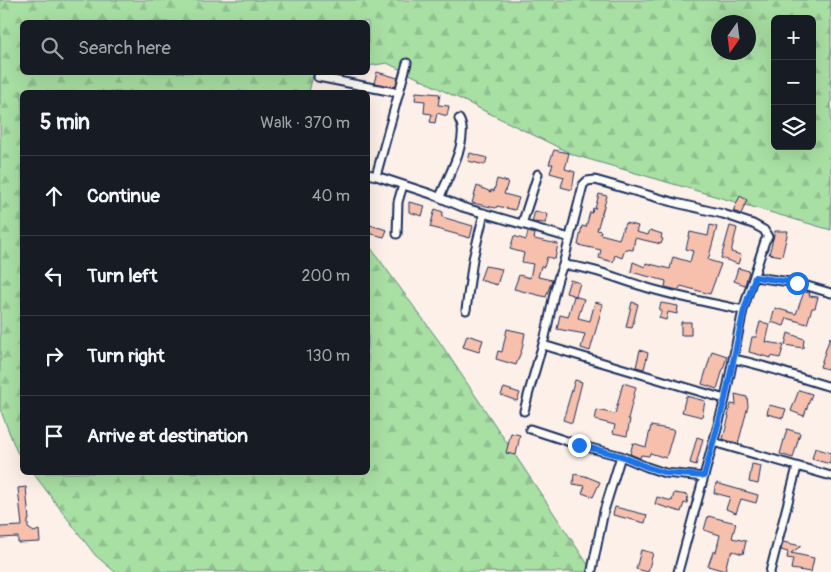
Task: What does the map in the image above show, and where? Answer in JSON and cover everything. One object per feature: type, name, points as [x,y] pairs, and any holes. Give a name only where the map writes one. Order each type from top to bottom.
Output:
[{"type":"street","points":[[376,176],[407,63]]},
{"type":"street","points":[[318,77],[398,93]]},
{"type":"street","points":[[440,197],[461,147],[463,125],[459,119]]},
{"type":"street","points":[[370,174],[440,197],[462,207],[570,238]]},
{"type":"street","points":[[522,224],[538,174]]},
{"type":"street","points":[[524,411],[535,366],[543,345],[557,280],[563,265],[583,185],[587,180],[595,180],[723,214],[753,224],[764,230],[768,236],[744,310],[725,399],[678,572]]},
{"type":"street","points":[[397,234],[398,202],[403,185]]},
{"type":"street","points":[[466,310],[473,259],[484,213]]},
{"type":"street","points":[[563,265],[589,270],[647,288],[744,310]]},
{"type":"street","points":[[755,277],[797,283],[831,293]]},
{"type":"street","points":[[543,345],[725,399]]},
{"type":"street","points":[[733,359],[779,370],[792,376],[831,387]]},
{"type":"street","points":[[530,429],[621,456],[666,473],[704,476]]},
{"type":"street","points":[[713,442],[831,476]]},
{"type":"street","points":[[592,570],[604,511],[621,456]]},
{"type":"street","points":[[770,572],[797,467]]},
{"type":"green space","points":[[0,0],[831,0],[831,230],[574,155],[387,63],[370,66],[370,20],[20,20],[20,75],[313,75],[309,90],[20,90],[20,456],[0,409]]},
{"type":"green space","points":[[370,247],[439,341],[593,572],[115,572],[95,555],[35,475],[370,475]]},
{"type":"building","points":[[377,72],[398,78],[395,87],[374,83]]},
{"type":"building","points":[[416,92],[440,94],[438,105],[449,106],[447,116],[437,113],[435,123],[430,122],[432,114],[424,113],[425,101],[415,100]]},
{"type":"building","points":[[554,150],[569,153],[565,169],[575,172],[572,190],[561,187],[564,177],[550,173],[553,164],[549,164]]},
{"type":"building","points":[[470,153],[487,158],[485,165],[468,161]]},
{"type":"building","points":[[497,179],[508,182],[504,194],[519,198],[515,210],[472,203],[477,186],[491,192],[491,190],[494,191]]},
{"type":"building","points":[[599,194],[607,196],[597,230],[601,231],[600,234],[619,239],[625,223],[638,226],[636,232],[648,235],[650,230],[662,234],[661,244],[635,238],[633,250],[625,249],[622,258],[615,255],[613,262],[599,258],[601,250],[578,245],[582,226],[586,227],[590,212],[592,213],[593,208],[595,209]]},
{"type":"building","points":[[740,196],[747,200],[741,214],[733,211]]},
{"type":"building","points":[[409,202],[425,206],[422,216],[409,212]]},
{"type":"building","points":[[435,209],[443,212],[442,217],[473,226],[470,238],[430,227]]},
{"type":"building","points":[[535,211],[548,214],[546,223],[532,222]]},
{"type":"building","points":[[370,225],[387,230],[384,237],[370,234]]},
{"type":"building","points":[[710,225],[717,227],[708,260],[721,264],[710,294],[681,286],[678,290],[665,287],[666,281],[631,272],[633,262],[645,267],[646,263],[670,269],[673,257],[690,262],[693,251],[686,249],[690,232],[708,236]]},
{"type":"building","points":[[730,226],[737,228],[731,252],[741,255],[738,264],[721,258]]},
{"type":"building","points":[[775,231],[788,231],[782,256],[769,254]]},
{"type":"building","points":[[528,232],[535,234],[534,239],[558,244],[555,259],[547,257],[544,267],[541,266],[538,277],[552,280],[546,297],[514,289],[519,275],[530,278],[533,264],[522,262],[524,253],[510,249],[514,236],[526,240]]},
{"type":"building","points":[[485,266],[502,269],[497,285],[480,280]]},
{"type":"building","points":[[738,268],[749,271],[745,285],[734,281]]},
{"type":"building","points":[[570,280],[580,283],[576,296],[566,293]]},
{"type":"building","points":[[804,292],[810,293],[809,296],[818,297],[807,324],[787,318],[784,326],[771,322],[775,308],[796,314]]},
{"type":"building","points":[[574,296],[584,299],[578,318],[590,321],[595,302],[603,304],[590,351],[581,348],[585,334],[557,329],[560,315],[568,317]]},
{"type":"building","points":[[632,302],[638,304],[632,328],[626,327]]},
{"type":"building","points":[[661,303],[678,306],[677,314],[668,312],[666,320],[659,318],[662,310],[659,310]]},
{"type":"building","points":[[681,322],[691,322],[691,335],[681,335]]},
{"type":"building","points":[[760,322],[770,324],[766,342],[784,345],[780,358],[771,356],[771,358],[749,352],[752,337],[756,337]]},
{"type":"building","points":[[507,329],[525,333],[516,365],[496,359],[498,351],[502,352]]},
{"type":"building","points":[[788,333],[804,339],[803,348],[785,345]]},
{"type":"building","points":[[467,335],[483,340],[479,352],[463,347]]},
{"type":"building","points":[[831,338],[831,370],[820,367]]},
{"type":"building","points":[[640,350],[648,353],[644,369],[636,367]]},
{"type":"building","points":[[712,351],[727,356],[717,389],[702,384]]},
{"type":"building","points":[[575,380],[582,382],[572,423],[563,420]]},
{"type":"building","points":[[623,383],[636,387],[628,419],[630,419],[627,436],[613,433],[615,425],[595,420],[597,410],[615,414]]},
{"type":"building","points":[[504,388],[520,393],[517,401],[501,395]]},
{"type":"building","points":[[799,390],[812,394],[804,416],[791,411]]},
{"type":"building","points":[[735,394],[747,397],[748,406],[738,444],[723,439],[731,404],[736,405]]},
{"type":"building","points":[[686,396],[705,401],[702,417],[682,412]]},
{"type":"building","points":[[769,405],[786,409],[783,418],[767,414]]},
{"type":"building","points":[[651,426],[674,430],[666,458],[650,453],[649,456],[641,455],[640,458],[630,454],[633,443],[646,447]]},
{"type":"building","points":[[787,429],[800,433],[793,458],[780,454]]},
{"type":"building","points":[[511,433],[520,435],[516,455],[506,453]]},
{"type":"building","points":[[697,437],[703,439],[696,465],[690,463]]},
{"type":"building","points":[[815,448],[831,453],[830,464],[812,459]]},
{"type":"building","points":[[752,464],[761,466],[758,484],[749,482]]},
{"type":"building","points":[[574,474],[600,482],[593,497],[582,493],[585,486],[573,484]]},
{"type":"building","points":[[716,483],[758,495],[756,503],[741,499],[736,513],[726,509],[730,497],[714,493]]},
{"type":"building","points":[[26,487],[28,528],[34,532],[39,530],[40,542],[18,543],[18,537],[0,538],[0,527],[22,526],[18,488]]},
{"type":"building","points":[[674,493],[688,495],[687,504],[684,503],[681,512],[655,504],[657,497],[672,501]]},
{"type":"building","points":[[615,507],[647,515],[645,523],[613,515]]},
{"type":"building","points":[[708,516],[736,523],[732,538],[746,541],[743,554],[733,551],[728,558],[725,571],[708,566],[713,552],[716,552],[720,535],[704,530]]},
{"type":"building","points":[[783,542],[801,546],[791,553],[814,558],[811,572],[791,569],[793,559],[787,558],[788,552],[781,550]]},
{"type":"building","points":[[641,550],[653,553],[648,572],[636,569]]},
{"type":"route","points":[[579,445],[621,456],[666,473],[682,476],[704,476],[725,399],[744,310],[755,277],[797,283]]}]
